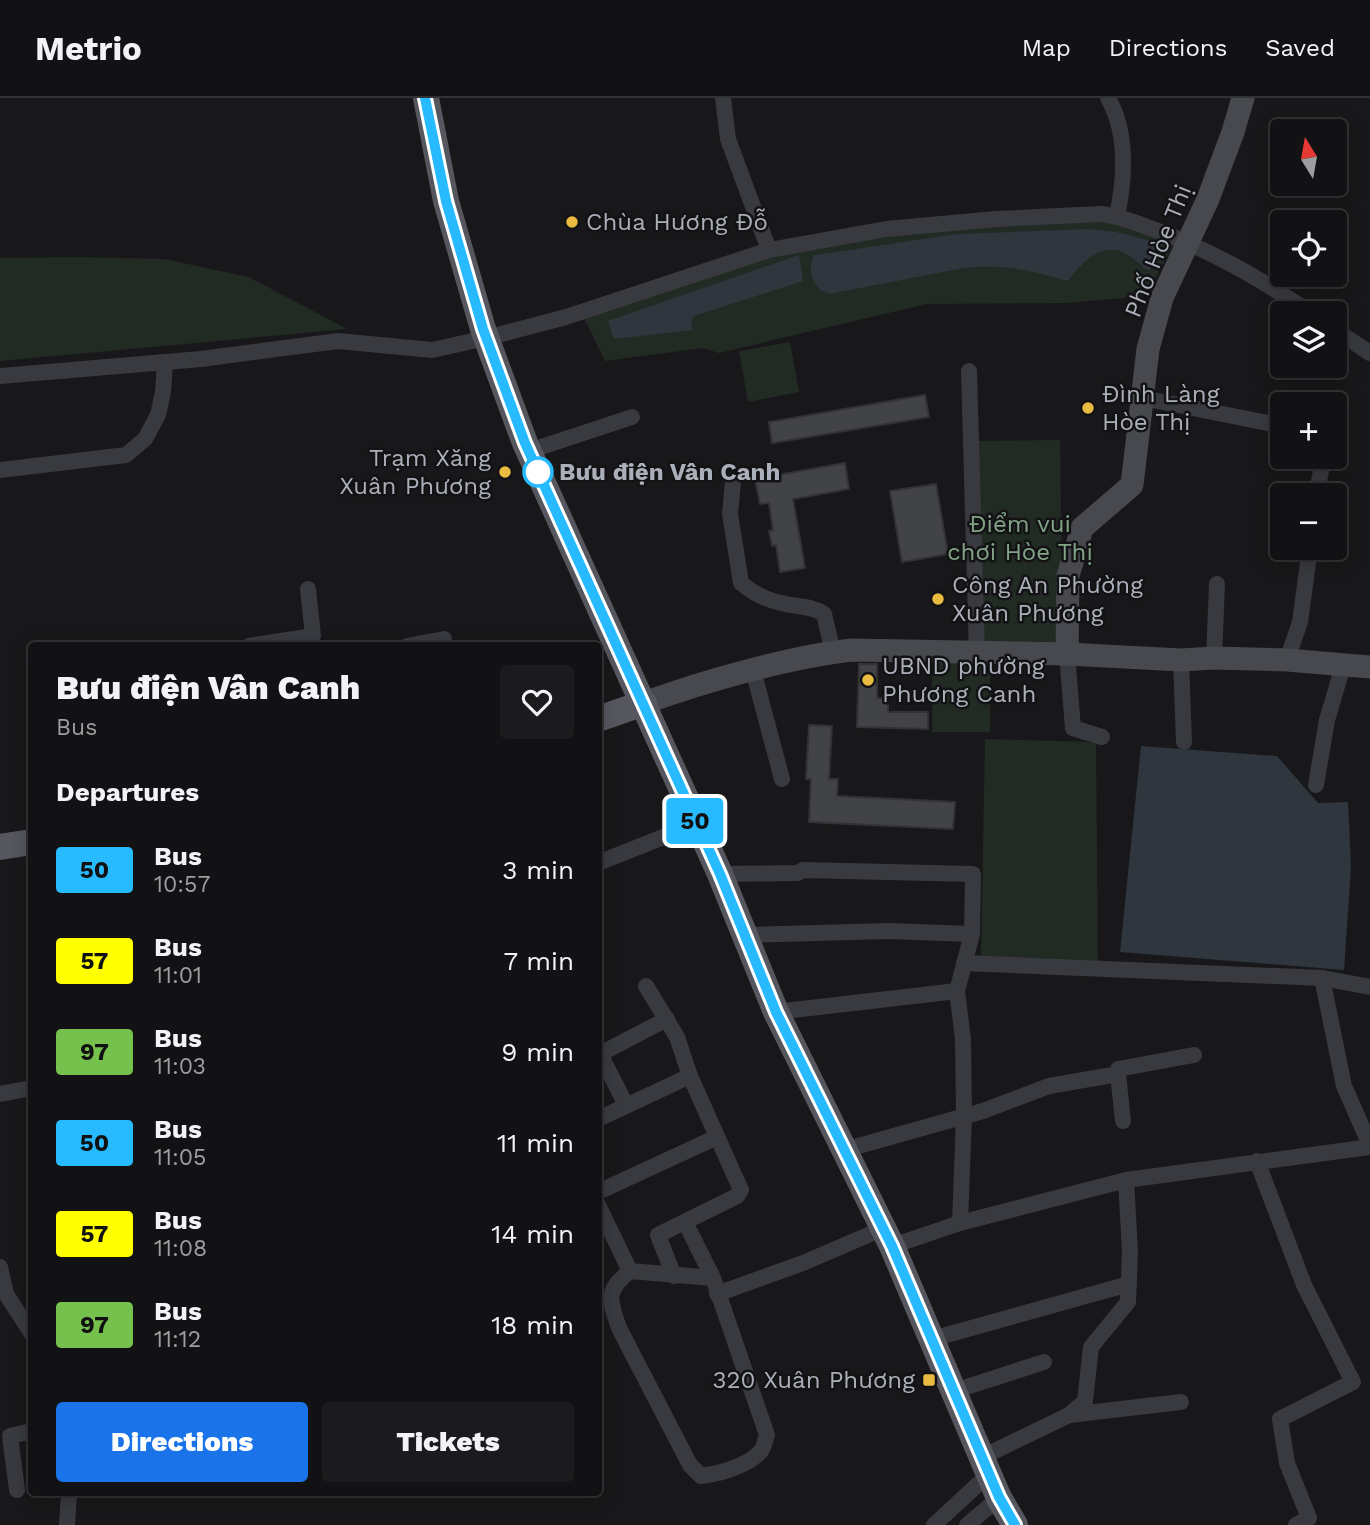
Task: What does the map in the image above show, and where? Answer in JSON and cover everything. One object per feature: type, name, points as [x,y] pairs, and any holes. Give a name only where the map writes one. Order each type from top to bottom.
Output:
[{"type":"main road","points":[[426,98],[446,201],[486,338],[529,452],[645,703],[720,874],[776,1012],[887,1237],[1015,1525]]},
{"type":"main road","points":[[602,718],[645,703]]},
{"type":"main road","points":[[0,847],[28,843]]},
{"type":"street","points":[[723,98],[728,139],[769,250]]},
{"type":"street","points":[[1108,98],[1123,149],[1123,187],[1117,216]]},
{"type":"street","name":"Phố Hòe Thị","points":[[1067,654],[1068,576],[1082,528],[1132,485],[1148,349],[1162,298],[1208,199],[1244,98]]},
{"type":"street","points":[[0,376],[164,363],[338,341],[432,350],[566,317],[769,250],[886,229],[996,219],[1101,214],[1117,216],[1187,242],[1255,275],[1293,301]]},
{"type":"street","points":[[1347,338],[1370,354]]},
{"type":"street","points":[[0,470],[126,455],[145,439],[158,415],[163,392],[164,363]]},
{"type":"street","points":[[969,370],[977,653]]},
{"type":"street","points":[[1143,398],[1270,423]]},
{"type":"street","points":[[529,452],[632,417]]},
{"type":"street","points":[[733,482],[730,514],[741,583],[757,596],[818,609],[824,614],[833,652]]},
{"type":"street","points":[[1287,660],[1300,622],[1308,560]]},
{"type":"street","points":[[1214,658],[1217,584]]},
{"type":"street","points":[[286,642],[313,636],[308,589]]},
{"type":"street","points":[[428,642],[444,639]]},
{"type":"street","points":[[645,703],[753,670],[852,649],[1067,654],[1181,660],[1287,660],[1370,667]]},
{"type":"street","points":[[1067,654],[1073,728],[1102,737]]},
{"type":"street","points":[[1181,660],[1184,742]]},
{"type":"street","points":[[1316,785],[1327,720],[1343,666]]},
{"type":"street","points":[[753,670],[782,779]]},
{"type":"street","points":[[602,861],[696,824]]},
{"type":"street","points":[[720,874],[798,873],[803,870],[973,874],[972,934],[957,991],[963,1039],[964,1116],[960,1223]]},
{"type":"street","points":[[743,935],[888,931],[972,934]]},
{"type":"street","points":[[964,963],[1322,978],[1370,987]]},
{"type":"street","points":[[685,1223],[715,1286],[767,1435],[763,1450],[751,1460],[701,1476],[690,1465],[619,1328],[612,1307],[612,1290],[630,1271],[674,1276],[715,1286],[887,1237],[960,1223],[1126,1180],[1370,1146],[1343,1086],[1322,978]]},
{"type":"street","points":[[646,986],[677,1037],[690,1076],[741,1190],[737,1196],[658,1235],[674,1276]]},
{"type":"street","points":[[776,1012],[957,991]]},
{"type":"street","points":[[602,1053],[667,1019]]},
{"type":"street","points":[[1123,1121],[1118,1069],[1194,1055]]},
{"type":"street","points":[[602,1061],[626,1105]]},
{"type":"street","points":[[844,1150],[964,1116],[1049,1086],[1118,1074]]},
{"type":"street","points":[[602,1117],[690,1076]]},
{"type":"street","points":[[0,1094],[28,1089]]},
{"type":"street","points":[[602,1190],[716,1137]]},
{"type":"street","points":[[1257,1161],[1304,1285],[1353,1382],[1280,1419],[1287,1463],[1309,1518],[1296,1525]]},
{"type":"street","points":[[934,1525],[1085,1401],[1091,1347],[1128,1302],[1130,1251],[1126,1180]]},
{"type":"street","points":[[602,1213],[630,1271]]},
{"type":"street","points":[[0,1267],[6,1294],[28,1328]]},
{"type":"street","points":[[932,1339],[1129,1284]]},
{"type":"street","points":[[954,1391],[1044,1362]]},
{"type":"street","points":[[1069,1415],[1181,1402]]},
{"type":"street","points":[[17,1490],[10,1436],[28,1432]]},
{"type":"street","points":[[967,1525],[991,1476]]},
{"type":"street","points":[[67,1525],[69,1496]]},
{"type":"green space","points":[[1099,216],[1175,242],[1146,296],[1066,303],[927,304],[719,353],[703,348],[605,361],[583,316],[768,254],[886,230]]},
{"type":"green space","points":[[0,258],[164,259],[249,277],[347,329],[0,361]]},
{"type":"green space","points":[[790,342],[799,392],[748,402],[739,351]]},
{"type":"green space","name":"Điểm vui chơi Hòe Thị","points":[[1060,440],[1063,649],[979,650],[977,441]]},
{"type":"green space","points":[[932,659],[990,659],[990,732],[932,732]]},
{"type":"green space","points":[[985,739],[1096,742],[1098,962],[981,957]]},
{"type":"shaded area","points":[[1087,229],[1116,232],[1162,244],[1149,271],[1120,251],[1112,250],[1097,253],[1068,281],[1016,269],[979,267],[829,294],[823,292],[812,278],[811,266],[815,255],[958,234]]},
{"type":"shaded area","points":[[799,255],[803,281],[694,316],[691,321],[692,330],[614,339],[608,321]]},
{"type":"shaded area","points":[[1141,746],[1277,756],[1318,803],[1348,802],[1351,867],[1344,970],[1120,952]]},
{"type":"building","points":[[925,395],[929,417],[772,443],[769,422]]},
{"type":"building","points":[[845,463],[849,489],[793,499],[805,568],[780,572],[776,545],[772,546],[769,531],[773,530],[769,503],[760,504],[755,479]]},
{"type":"building","points":[[936,484],[948,554],[902,562],[890,491]]},
{"type":"building","name":"UBND phường Phương Canh","points":[[859,664],[877,664],[877,698],[888,698],[888,712],[928,712],[928,729],[857,727]]},
{"type":"building","points":[[809,725],[832,726],[829,779],[838,779],[837,796],[955,802],[953,829],[809,822],[811,779],[806,779]]},
{"type":"bus line","name":"50","points":[[425,98],[446,201],[483,329],[525,443],[720,874],[776,1012],[892,1246],[999,1497],[1015,1525]]},
{"type":"place","name":"Chùa Hương Đỗ","points":[[572,222]]},
{"type":"place","name":"Đình Làng Hòe Thị","points":[[1088,408]]},
{"type":"place","name":"Trạm Xăng Xuân Phương","points":[[505,472]]},
{"type":"place","name":"Bưu điện Vân Canh","points":[[538,472]]},
{"type":"place","name":"Công An Phường Xuân Phương","points":[[938,599]]},
{"type":"place","name":"UBND phường Phương Canh","points":[[868,680]]},
{"type":"place","name":"320 Xuân Phương","points":[[929,1380]]}]
